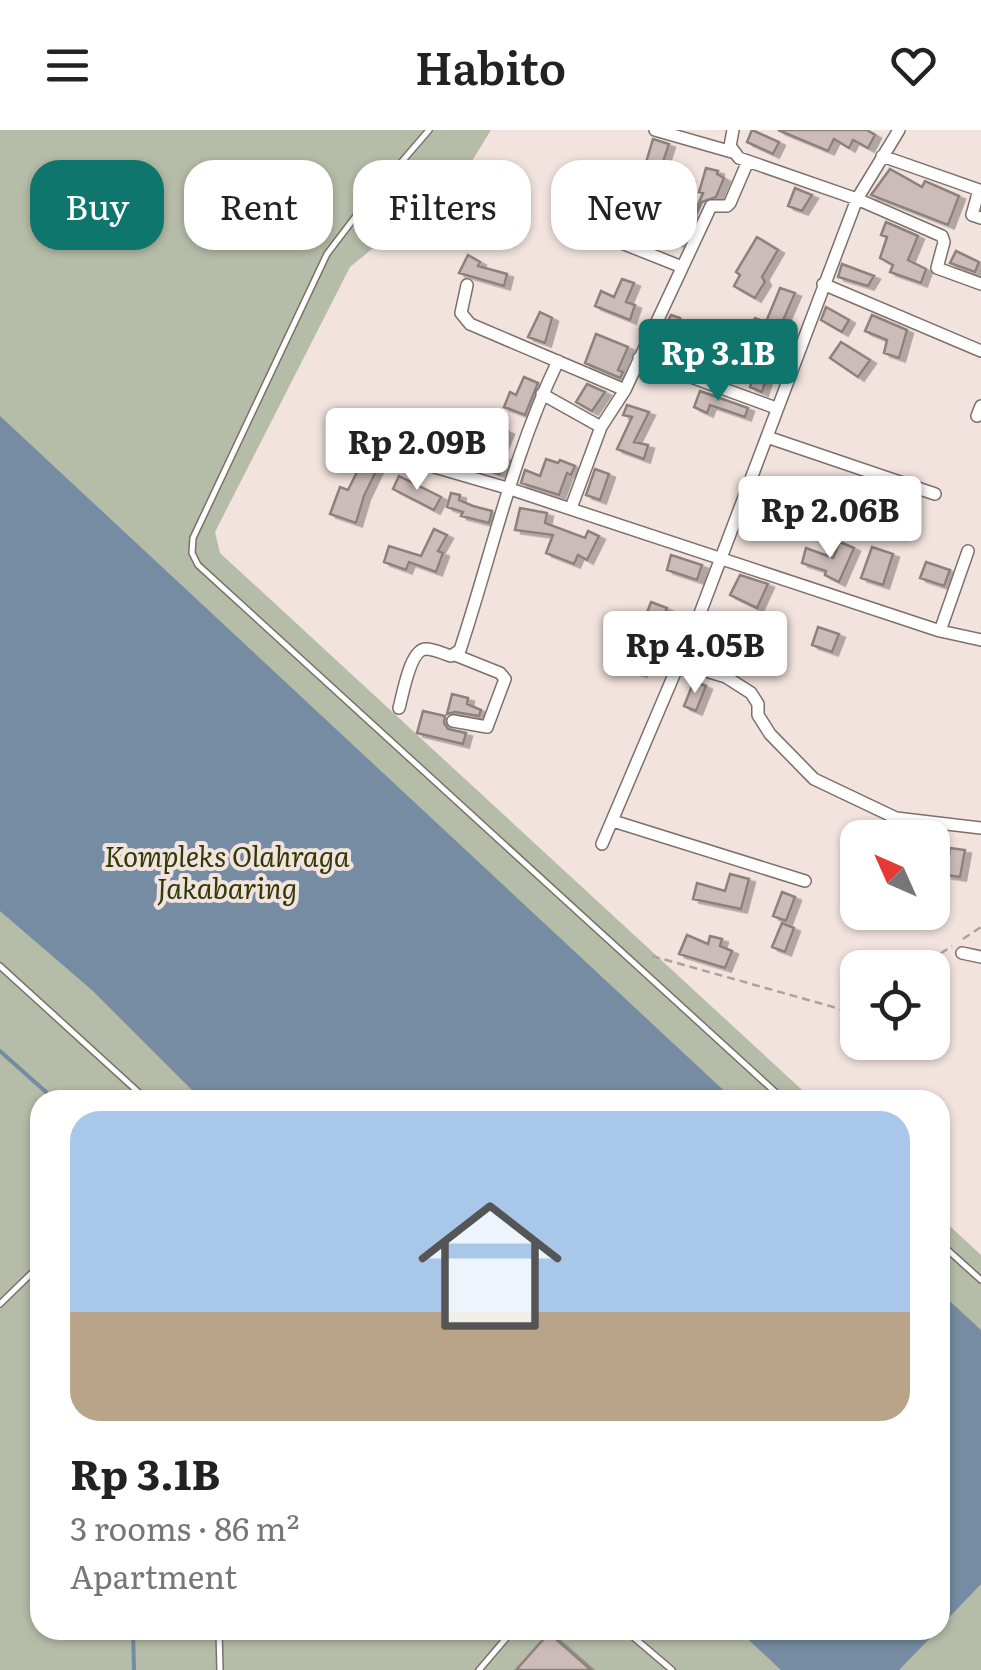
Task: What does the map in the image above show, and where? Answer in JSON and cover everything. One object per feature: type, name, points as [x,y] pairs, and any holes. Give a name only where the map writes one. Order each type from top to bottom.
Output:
[{"type":"street","points":[[654,130],[732,152],[858,199],[942,236],[944,242],[936,268],[981,284]]},
{"type":"street","points":[[732,152],[734,130]]},
{"type":"street","points":[[602,844],[679,663],[858,199],[898,130]]},
{"type":"street","points":[[882,156],[980,190],[972,215],[981,218]]},
{"type":"street","points":[[571,508],[601,427],[625,390],[711,206],[730,203],[748,161]]},
{"type":"street","points":[[638,250],[682,268]]},
{"type":"street","points":[[823,284],[981,352]]},
{"type":"street","points":[[468,285],[461,312],[470,324],[625,390]]},
{"type":"street","points":[[639,358],[776,408]]},
{"type":"street","points":[[455,655],[462,644],[506,488],[558,361]]},
{"type":"street","points":[[542,394],[601,427]]},
{"type":"street","points":[[767,437],[934,494]]},
{"type":"street","points":[[359,446],[571,508],[940,631],[981,640]]},
{"type":"street","points":[[940,631],[968,551]]},
{"type":"street","points":[[399,708],[413,660],[426,648],[500,673],[505,680],[487,727],[453,721]]},
{"type":"street","points":[[679,663],[726,676],[751,693],[770,734],[814,779],[896,818],[981,828]]},
{"type":"street","points":[[613,821],[805,881]]},
{"type":"street","points":[[962,953],[981,956]]},
{"type":"lane","points":[[429,130],[327,254],[192,538],[192,553],[198,565],[773,1090]]},
{"type":"lane","points":[[0,966],[137,1090]]},
{"type":"lane","points":[[950,1251],[981,1280]]},
{"type":"lane","points":[[0,1304],[30,1275]]},
{"type":"lane","points":[[219,1640],[220,1670]]},
{"type":"lane","points":[[479,1670],[505,1640]]},
{"type":"lane","points":[[636,1640],[662,1667],[672,1670]]},
{"type":"path","points":[[652,956],[840,1009]]},
{"type":"green space","name":"Kompleks Olahraga Jakabaring","points":[[0,130],[491,130],[473,160],[353,160],[353,250],[371,250],[350,267],[215,532],[220,553],[802,1090],[30,1090],[30,1640],[950,1640],[950,1226],[981,1255],[981,1670],[0,1670]]},
{"type":"water","points":[[0,416],[723,1090],[192,1090],[93,991],[0,911]]},
{"type":"water","points":[[950,1301],[981,1330],[981,1584],[950,1617]]},
{"type":"water","points":[[749,1640],[928,1640],[899,1670],[781,1670]]},
{"type":"building","points":[[752,130],[779,142],[773,154],[747,142]]},
{"type":"building","points":[[778,130],[867,130],[875,135],[868,148],[853,140],[849,148],[834,139],[828,151]]},
{"type":"building","points":[[653,139],[669,144],[664,160],[647,160]]},
{"type":"building","points":[[706,168],[718,171],[724,178],[716,197],[702,202],[697,213]]},
{"type":"building","points":[[890,169],[922,187],[925,181],[959,196],[948,225],[871,195]]},
{"type":"building","points":[[795,188],[812,195],[802,211],[788,206]]},
{"type":"building","points":[[886,222],[918,236],[908,260],[926,269],[921,283],[890,272],[893,265],[880,258],[887,237],[881,235]]},
{"type":"building","points":[[757,237],[778,250],[755,298],[734,286],[740,275],[736,272]]},
{"type":"building","points":[[956,251],[979,262],[975,272],[950,263]]},
{"type":"building","points":[[468,255],[480,262],[478,266],[507,274],[504,286],[459,273]]},
{"type":"building","points":[[842,264],[874,276],[868,286],[838,277]]},
{"type":"building","points":[[622,279],[634,283],[626,302],[635,305],[630,320],[595,306],[601,291],[614,297]]},
{"type":"building","points":[[780,288],[795,293],[775,339],[751,328],[755,318],[766,322]]},
{"type":"building","points":[[826,307],[849,320],[842,332],[821,320]]},
{"type":"building","points":[[540,312],[552,318],[545,343],[528,337]]},
{"type":"building","points":[[671,315],[680,318],[673,337],[680,340],[674,354],[655,348]]},
{"type":"building","points":[[872,315],[907,330],[899,358],[884,353],[887,340],[865,331]]},
{"type":"building","points":[[596,334],[628,347],[618,370],[623,372],[620,378],[585,363]]},
{"type":"building","points":[[841,342],[870,360],[858,377],[830,358]]},
{"type":"building","points":[[760,355],[773,358],[762,392],[750,387]]},
{"type":"building","points":[[524,377],[538,383],[525,415],[504,407],[510,392],[516,395]]},
{"type":"building","points":[[587,384],[605,392],[592,411],[576,402]]},
{"type":"building","points":[[700,391],[748,408],[745,417],[710,405],[707,413],[694,407]]},
{"type":"building","points":[[627,405],[649,412],[634,442],[648,445],[644,459],[617,449],[632,417],[623,415]]},
{"type":"building","points":[[490,424],[508,431],[498,455],[504,457],[499,474],[465,460],[464,464],[452,460],[454,456],[443,452],[446,444],[468,450],[478,426],[488,430]]},
{"type":"building","points":[[364,458],[379,465],[356,523],[330,514],[340,487],[348,490]]},
{"type":"building","points":[[546,459],[575,466],[571,475],[567,473],[559,495],[521,483],[525,470],[540,476]]},
{"type":"building","points":[[595,469],[609,474],[600,500],[586,495]]},
{"type":"building","points":[[399,476],[441,497],[434,510],[393,489]]},
{"type":"building","points":[[451,493],[460,495],[459,500],[492,511],[489,523],[461,516],[463,512],[447,507]]},
{"type":"building","points":[[520,508],[547,513],[545,523],[585,538],[588,531],[599,536],[587,560],[578,555],[574,564],[546,553],[553,535],[515,530]]},
{"type":"building","points":[[753,512],[785,521],[782,532],[750,522]]},
{"type":"building","points":[[434,529],[447,535],[438,551],[443,553],[436,572],[409,562],[406,570],[384,562],[389,546],[421,556]]},
{"type":"building","points":[[840,542],[854,548],[839,582],[825,575],[826,571],[802,563],[806,548],[833,558]]},
{"type":"building","points":[[872,547],[893,554],[883,585],[861,578]]},
{"type":"building","points":[[671,555],[702,565],[697,580],[667,570]]},
{"type":"building","points":[[926,562],[950,570],[944,586],[920,578]]},
{"type":"building","points":[[740,575],[768,584],[757,608],[730,595]]},
{"type":"building","points":[[651,602],[667,608],[656,635],[665,637],[660,652],[647,648],[641,673],[613,666],[617,651],[631,655]]},
{"type":"building","points":[[818,627],[839,634],[832,652],[812,645]]},
{"type":"building","points":[[694,681],[706,686],[696,711],[684,706]]},
{"type":"building","points":[[452,694],[468,698],[467,704],[481,710],[479,716],[447,714]]},
{"type":"building","points":[[423,711],[445,716],[448,729],[466,733],[463,744],[417,733]]},
{"type":"building","points":[[950,848],[965,850],[960,877],[950,876]]},
{"type":"building","points":[[730,874],[749,879],[741,909],[693,899],[697,883],[725,891]]},
{"type":"building","points":[[782,892],[795,897],[786,921],[773,916]]},
{"type":"building","points":[[782,923],[794,928],[785,952],[772,947]]},
{"type":"building","points":[[687,935],[708,944],[710,936],[722,939],[720,946],[732,951],[725,968],[679,954]]},
{"type":"building","points":[[543,1640],[557,1640],[591,1670],[516,1670]]},
{"type":"waterway","points":[[0,1051],[44,1090]]},
{"type":"waterway","points":[[133,1640],[134,1670]]}]
